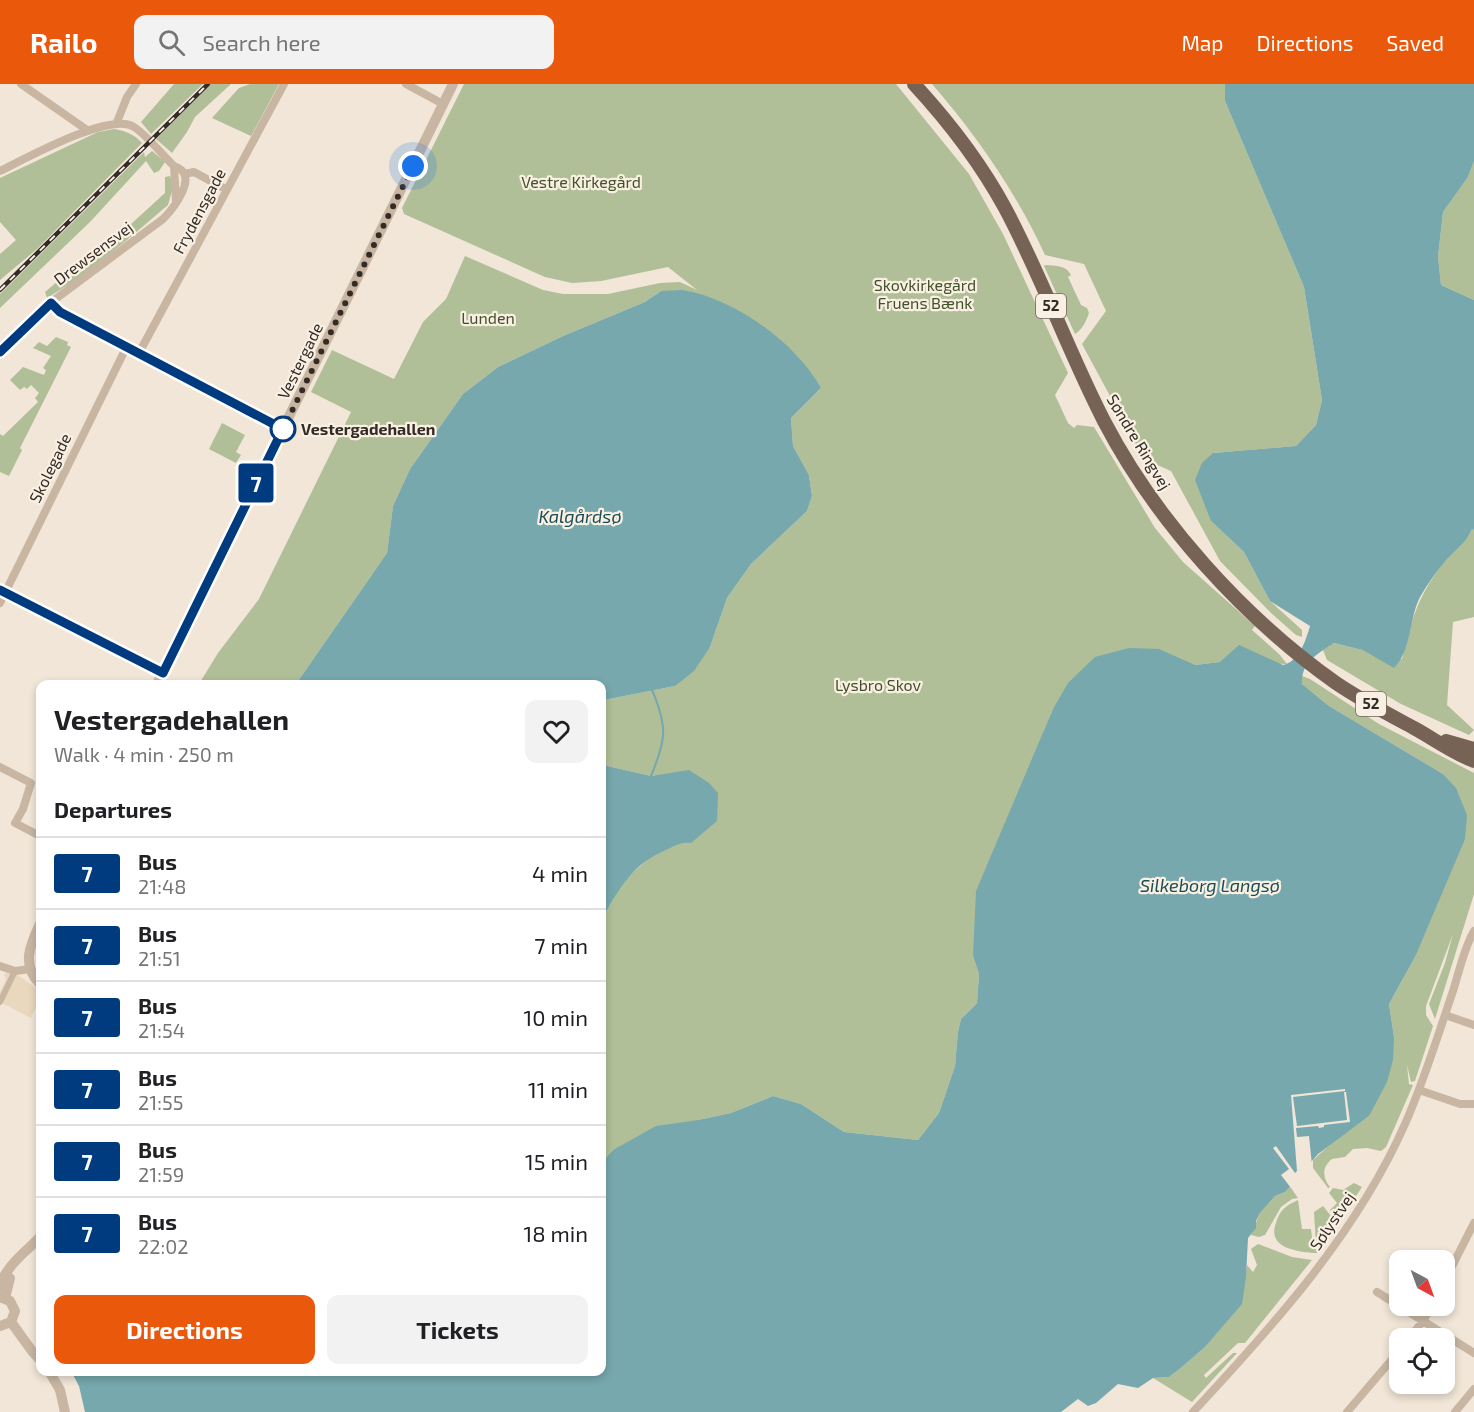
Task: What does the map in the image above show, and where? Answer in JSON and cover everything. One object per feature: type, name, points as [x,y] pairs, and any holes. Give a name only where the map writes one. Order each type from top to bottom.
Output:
[{"type":"main road","name":"Søndre Ringvej","points":[[914,84],[954,130],[981,167],[1005,208],[1105,422],[1153,500],[1179,535],[1207,567],[1267,627],[1316,667],[1364,700],[1474,761]]},
{"type":"main road","name":"Søndre Ringvej","points":[[1429,736],[1474,749]]},
{"type":"street","points":[[21,84],[87,130]]},
{"type":"street","points":[[117,122],[127,97],[136,84]]},
{"type":"street","name":"Frydensgade","points":[[140,353],[284,84]]},
{"type":"street","points":[[406,84],[443,104]]},
{"type":"street","name":"Vestergade","points":[[159,680],[453,84]]},
{"type":"street","points":[[0,171],[87,130],[117,122],[134,126],[184,174],[194,172],[227,190]]},
{"type":"street","points":[[174,166],[176,203]]},
{"type":"street","name":"Drewsensvej","points":[[0,352],[51,303],[163,219],[183,193],[184,174]]},
{"type":"street","points":[[51,303],[60,312],[283,429]]},
{"type":"street","name":"Skolegade","points":[[0,603],[2,591],[127,346]]},
{"type":"street","points":[[2,591],[163,673]]},
{"type":"street","points":[[0,767],[31,783],[23,809],[15,823],[36,834]]},
{"type":"street","name":"Sølystvej","points":[[1193,1412],[1277,1318],[1325,1258],[1376,1182],[1397,1142],[1419,1090],[1474,931]]},
{"type":"street","points":[[36,933],[29,948],[28,957],[30,969],[36,978]]},
{"type":"street","points":[[0,966],[15,971],[30,969]]},
{"type":"street","points":[[0,1002],[15,971]]},
{"type":"street","points":[[1445,1015],[1474,1024]]},
{"type":"street","points":[[1419,1090],[1460,1104],[1474,1104]]},
{"type":"street","points":[[1455,1260],[1474,1223]]},
{"type":"street","points":[[36,1242],[12,1265],[2,1280],[2,1294],[15,1309],[5,1325],[13,1336],[36,1356]]},
{"type":"street","points":[[1377,1292],[1474,1353]]},
{"type":"street","points":[[1418,1328],[1427,1316]]},
{"type":"street","points":[[1347,1412],[1389,1363]]},
{"type":"street","points":[[52,1376],[60,1390],[65,1412]]},
{"type":"street","points":[[1455,1412],[1474,1389]]},
{"type":"green space","points":[[174,84],[203,84],[151,134],[141,122]]},
{"type":"green space","points":[[211,84],[231,84],[195,117],[172,153],[156,139]]},
{"type":"green space","points":[[250,84],[279,84],[251,136],[212,118],[239,88]]},
{"type":"green space","name":"Lysbro Skov","points":[[464,84],[896,84],[969,174],[1003,234],[1068,373],[1055,395],[1068,423],[1074,428],[1077,425],[1094,427],[1155,528],[1183,562],[1255,626],[1252,630],[1287,664],[1221,662],[1195,665],[1053,709],[1026,775],[973,956],[979,974],[977,1003],[961,1019],[955,1066],[939,1113],[918,1140],[844,1132],[801,1104],[773,1096],[731,1113],[698,1120],[613,1150],[606,1158],[606,912],[625,879],[653,855],[683,842],[689,771],[651,776],[606,766],[606,700],[675,686],[710,647],[727,598],[751,564],[807,511],[812,496],[809,475],[793,446],[791,418],[821,388],[661,291],[645,302],[563,336],[498,367],[463,394],[410,469],[393,506],[387,553],[299,680],[201,680],[218,653],[259,599],[351,412],[311,392],[332,350],[394,379],[423,322],[446,299],[465,256],[543,290],[563,294],[608,294],[660,283],[680,282],[697,290],[668,267],[601,281],[572,283],[545,277],[404,214],[402,208]]},
{"type":"green space","points":[[932,84],[1225,84],[1225,101],[1304,287],[1322,400],[1316,425],[1296,446],[1213,453],[1211,521],[1244,552],[1270,601],[1302,630],[1302,637],[1296,635],[1271,613],[1220,561],[1171,471],[1144,459],[1082,344],[1106,311],[1084,264],[1045,255],[994,165],[965,124]]},
{"type":"green space","points":[[114,129],[130,133],[142,143],[37,249],[0,280],[0,254],[16,240],[0,222],[0,178],[98,132]]},
{"type":"green space","points":[[152,151],[165,162],[159,171],[154,173],[146,161],[90,222],[0,308],[0,294],[144,152],[145,157]]},
{"type":"green space","points":[[1474,161],[1474,300],[1441,285],[1438,257],[1443,212],[1468,177]]},
{"type":"green space","points":[[170,176],[173,187],[168,205],[79,278],[47,298],[45,292],[58,281],[63,283],[77,272],[81,272],[165,193],[165,177]]},
{"type":"green space","points":[[1044,266],[1060,267],[1069,272],[1071,275],[1068,277],[1081,305],[1087,308],[1089,313],[1085,322],[1075,334]]},
{"type":"green space","points":[[56,337],[68,342],[67,345],[71,347],[20,448],[22,450],[9,476],[0,472],[0,434],[3,436],[38,402],[35,398],[39,393],[31,385],[27,389],[24,387],[20,390],[10,380],[23,367],[44,375],[46,370],[43,368],[51,356],[33,348],[39,342],[47,346]]},
{"type":"green space","points":[[222,423],[245,435],[236,452],[241,455],[236,463],[209,449]]},
{"type":"green space","points":[[1472,529],[1474,530],[1474,617],[1453,622],[1447,705],[1474,730],[1469,735],[1401,704],[1327,660],[1323,650],[1334,643],[1402,659],[1421,598],[1442,565],[1466,540]]},
{"type":"green space","points":[[1302,676],[1379,724],[1474,773],[1474,894],[1435,1019],[1429,1004],[1445,963],[1453,934],[1426,1006],[1426,1015],[1433,1026],[1415,1081],[1411,1082],[1407,1065],[1409,1084],[1413,1085],[1386,1147],[1381,1151],[1367,1148],[1353,1149],[1345,1157],[1332,1159],[1326,1165],[1324,1172],[1330,1187],[1328,1188],[1313,1168],[1313,1160],[1369,1116],[1394,1037],[1389,1004],[1415,957],[1443,774],[1329,706],[1302,684]]},
{"type":"green space","points":[[1354,1183],[1362,1187],[1339,1222],[1330,1210],[1337,1203],[1329,1193],[1333,1188],[1343,1190]]},
{"type":"green space","points":[[1289,1185],[1298,1198],[1292,1199],[1281,1207],[1265,1235],[1259,1237],[1251,1235],[1260,1213],[1275,1196],[1285,1192]]},
{"type":"green space","points":[[1298,1200],[1302,1229],[1311,1229],[1313,1246],[1319,1252],[1317,1253],[1294,1250],[1280,1244],[1276,1239],[1274,1232],[1279,1215],[1286,1206]]},
{"type":"green space","points":[[1323,1206],[1338,1225],[1321,1248],[1316,1245],[1314,1212]]},
{"type":"green space","points":[[1258,1244],[1292,1257],[1312,1260],[1245,1343],[1238,1343],[1204,1375],[1206,1378],[1233,1353],[1237,1353],[1192,1402],[1153,1378],[1169,1377],[1182,1367],[1205,1347],[1241,1304],[1247,1265],[1253,1272],[1257,1265],[1251,1249]]},
{"type":"shaded area","points":[[9,969],[36,988],[36,1007],[31,1018],[0,1002],[0,992],[6,979],[4,975]]},
{"type":"water","name":"Silkeborg Langsø","points":[[1225,84],[1474,84],[1474,161],[1468,177],[1443,212],[1438,257],[1441,285],[1474,300],[1474,530],[1472,529],[1462,544],[1443,564],[1421,595],[1404,653],[1394,668],[1363,650],[1334,643],[1312,659],[1304,669],[1302,684],[1329,706],[1443,774],[1456,788],[1467,815],[1465,839],[1415,957],[1389,1004],[1394,1037],[1393,1060],[1387,1082],[1369,1116],[1318,1154],[1285,1192],[1275,1196],[1260,1213],[1256,1221],[1256,1228],[1248,1238],[1242,1304],[1205,1347],[1169,1377],[1153,1378],[1138,1388],[1118,1384],[1096,1403],[1088,1406],[1078,1399],[1061,1412],[85,1412],[79,1386],[74,1376],[606,1376],[606,1158],[613,1150],[656,1126],[731,1113],[773,1096],[801,1104],[844,1132],[918,1140],[939,1113],[955,1066],[961,1019],[977,1003],[979,974],[973,956],[976,891],[1053,709],[1068,683],[1095,657],[1129,648],[1159,649],[1195,665],[1220,662],[1239,645],[1283,665],[1298,655],[1310,626],[1270,601],[1244,552],[1211,521],[1195,480],[1202,463],[1213,453],[1296,446],[1316,425],[1322,400],[1304,287],[1225,101]]},
{"type":"water","name":"Kalgårdsø","points":[[682,290],[702,295],[742,312],[796,354],[821,388],[791,418],[793,446],[809,475],[812,496],[807,511],[751,564],[727,598],[710,647],[694,671],[675,686],[606,700],[606,680],[299,680],[387,553],[393,506],[410,469],[463,394],[498,367],[563,336],[645,302],[661,291]]},
{"type":"water","points":[[606,766],[651,776],[689,770],[709,783],[718,793],[717,821],[691,843],[682,843],[645,862],[622,886],[606,912]]},
{"type":"pier","points":[[1345,1089],[1345,1091],[1293,1097],[1297,1126],[1347,1120],[1344,1092],[1346,1092],[1350,1122],[1324,1125],[1319,1128],[1318,1126],[1296,1128],[1297,1137],[1309,1136],[1312,1165],[1291,1188],[1281,1175],[1289,1169],[1273,1148],[1276,1146],[1295,1173],[1297,1171],[1291,1095]]},
{"type":"waterway","points":[[651,776],[660,753],[663,733],[661,714],[652,690]]},
{"type":"railway","points":[[0,290],[208,84]]},
{"type":"bus line","name":"7","points":[[0,352],[51,303],[60,312],[283,429],[163,673],[0,590]]},
{"type":"place","name":"Vestergadehallen","points":[[283,429]]},
{"type":"route","points":[[283,429],[413,166]]},
{"type":"park label","name":"Vestre Kirkegård","points":[[581,182]]},
{"type":"park label","name":"Skovkirkegård Fruens Bænk","points":[[925,294]]},
{"type":"park label","name":"Lunden","points":[[488,318]]}]
